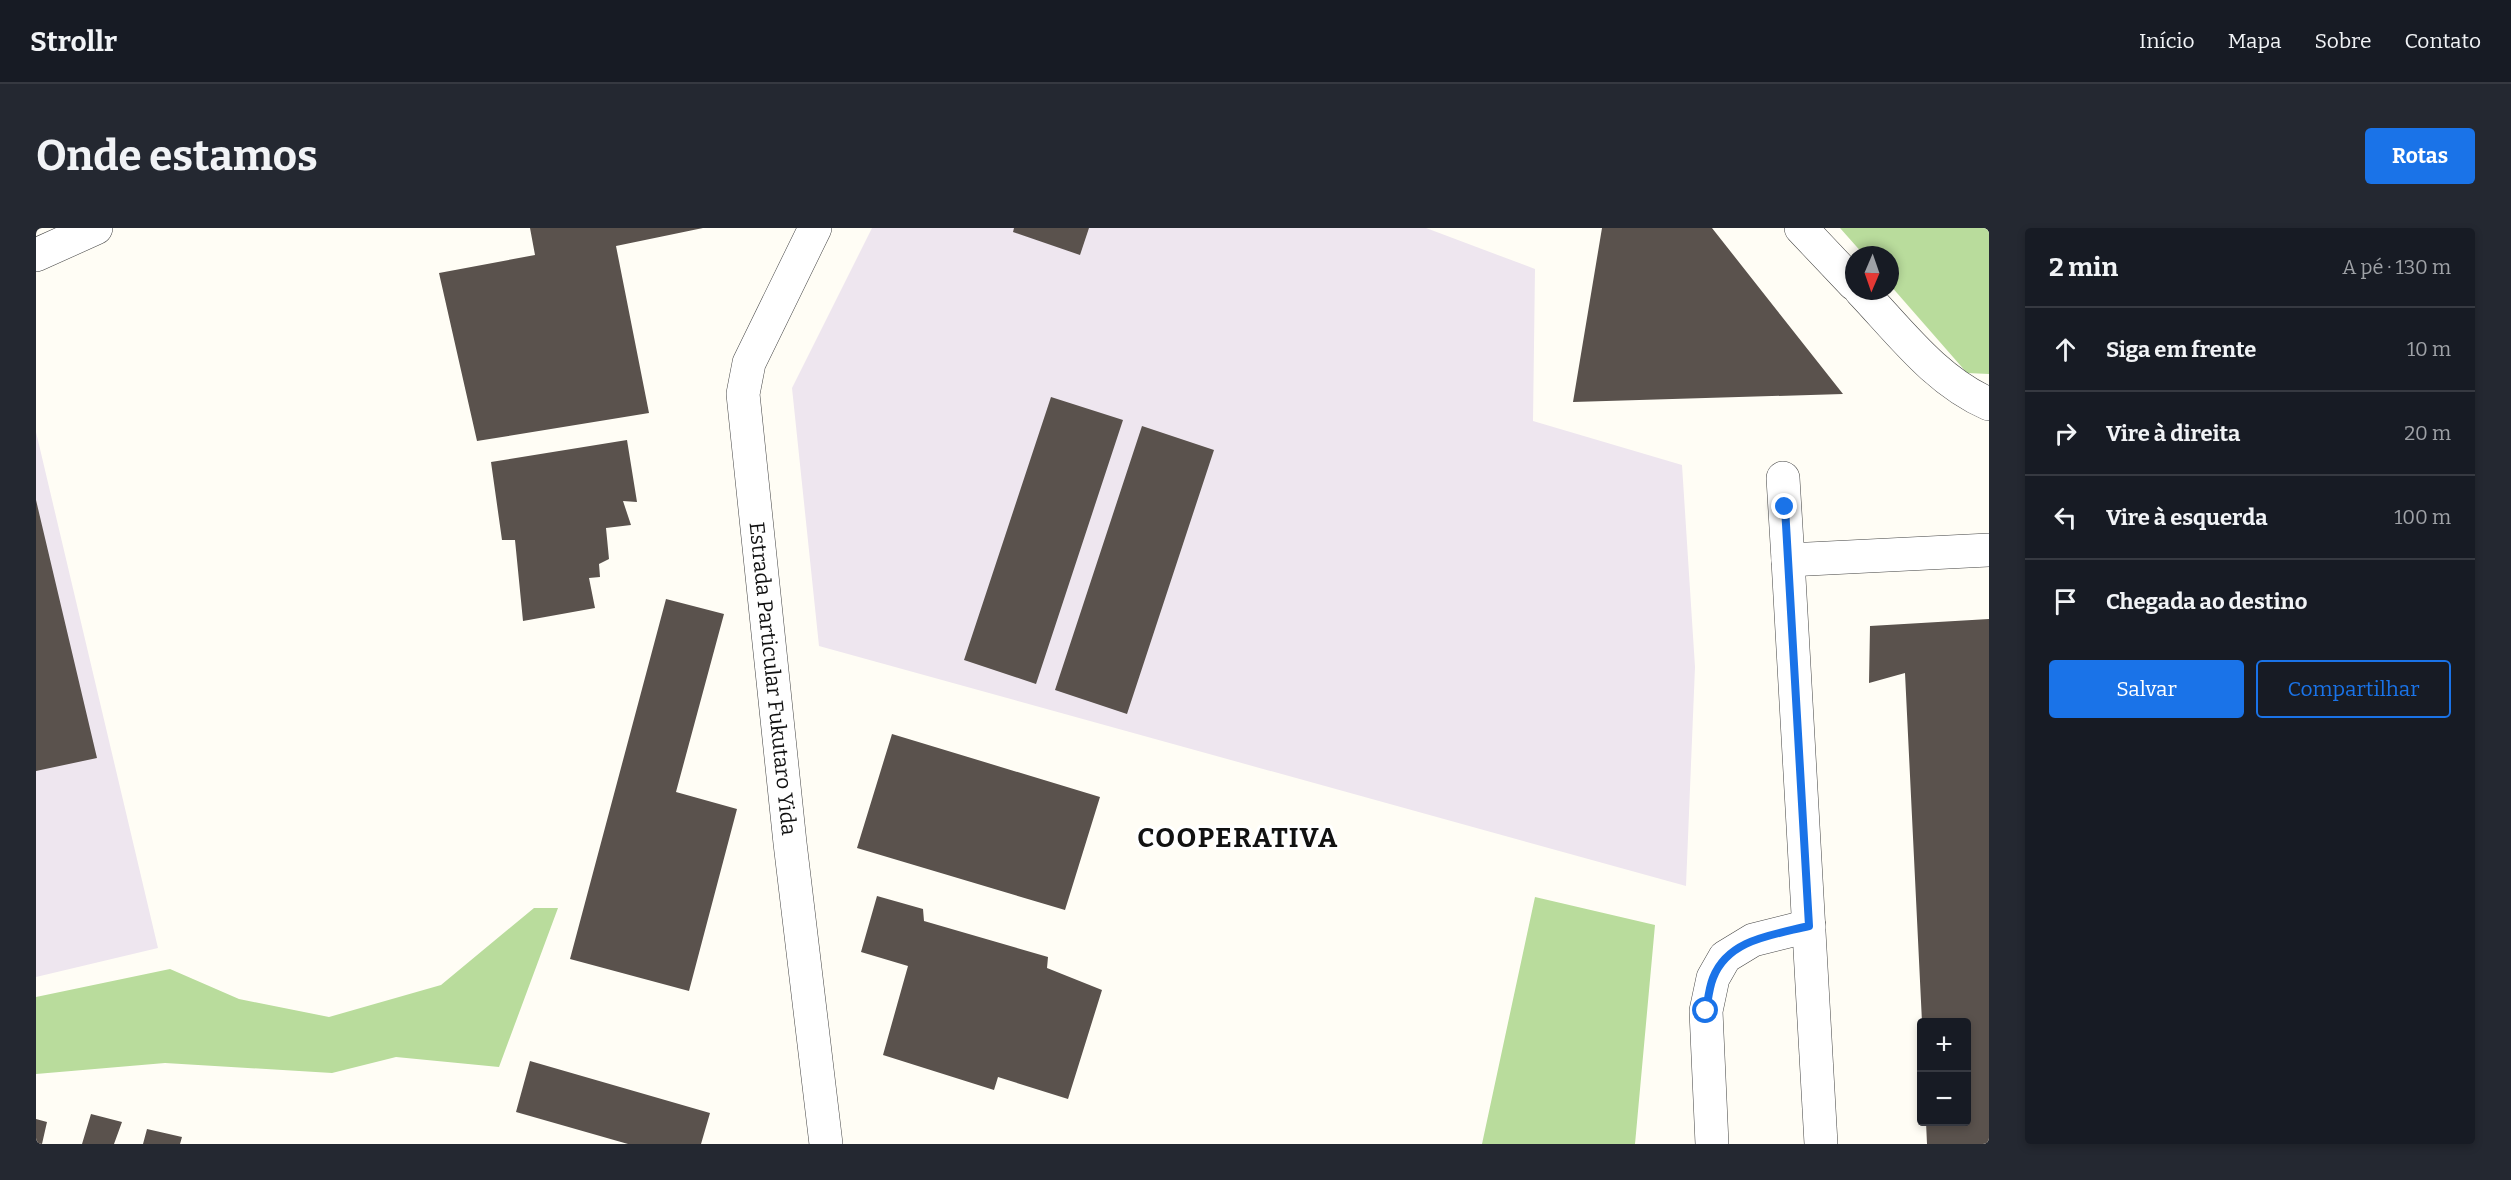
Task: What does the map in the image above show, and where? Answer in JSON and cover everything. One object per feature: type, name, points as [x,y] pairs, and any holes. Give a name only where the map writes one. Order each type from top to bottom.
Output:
[{"type":"street","points":[[36,255],[96,228]]},
{"type":"street","name":"Estrada Particular Fukutaro Yida","points":[[815,228],[749,363],[743,394],[790,843],[826,1144]]},
{"type":"street","points":[[1802,228],[1845,274]]},
{"type":"street","points":[[1869,300],[1933,368],[1960,390],[1989,404]]},
{"type":"street","points":[[1783,478],[1821,1144]]},
{"type":"street","points":[[1788,560],[1989,550]]},
{"type":"street","points":[[1712,1144],[1706,1011],[1713,978],[1725,957],[1753,940],[1809,926]]},
{"type":"shaded area","points":[[872,228],[1426,228],[1535,269],[1533,421],[1682,465],[1695,667],[1686,886],[819,646],[792,388]]},
{"type":"shaded area","points":[[36,432],[158,948],[36,977]]},
{"type":"green space","points":[[1840,228],[1989,228],[1989,374],[1967,373],[1899,295],[1899,246],[1856,246]]},
{"type":"green space","points":[[1535,897],[1655,925],[1635,1144],[1482,1144]]},
{"type":"green space","points":[[534,908],[558,908],[499,1067],[396,1057],[332,1073],[165,1063],[36,1074],[36,997],[170,969],[239,999],[329,1017],[441,985]]},
{"type":"building","points":[[530,228],[703,228],[616,246],[649,413],[477,441],[439,273],[535,255]]},
{"type":"building","points":[[1014,228],[1089,228],[1080,255],[1013,232]]},
{"type":"building","points":[[1602,228],[1712,228],[1843,394],[1573,402]]},
{"type":"building","points":[[1051,397],[1123,420],[1036,684],[964,660]]},
{"type":"building","points":[[1142,426],[1214,450],[1127,714],[1055,690]]},
{"type":"building","points":[[627,440],[637,502],[623,501],[631,525],[606,528],[609,559],[599,564],[600,577],[589,578],[595,608],[523,621],[515,540],[502,540],[491,462]]},
{"type":"building","points":[[36,500],[97,758],[36,771]]},
{"type":"building","points":[[666,599],[724,614],[676,792],[737,809],[689,991],[570,959]]},
{"type":"building","points":[[1989,619],[1989,1144],[1927,1144],[1926,1126],[1971,1126],[1971,1018],[1922,1018],[1905,673],[1869,683],[1870,626]]},
{"type":"building","points":[[892,734],[1100,797],[1065,910],[857,848]]},
{"type":"building","points":[[877,896],[923,909],[924,921],[1048,957],[1047,968],[1102,990],[1068,1099],[998,1077],[994,1090],[883,1055],[908,966],[861,952]]},
{"type":"building","points":[[530,1061],[710,1113],[701,1144],[628,1144],[516,1112]]},
{"type":"building","points":[[91,1114],[122,1122],[114,1144],[82,1144]]},
{"type":"building","points":[[36,1119],[47,1122],[42,1144],[36,1144]]},
{"type":"building","points":[[147,1129],[182,1137],[180,1144],[143,1144]]},
{"type":"district","name":"COOPERATIVA","points":[[1238,838]]},
{"type":"route","points":[[1706,1011],[1713,978],[1725,957],[1753,940],[1809,926],[1785,507]]}]
